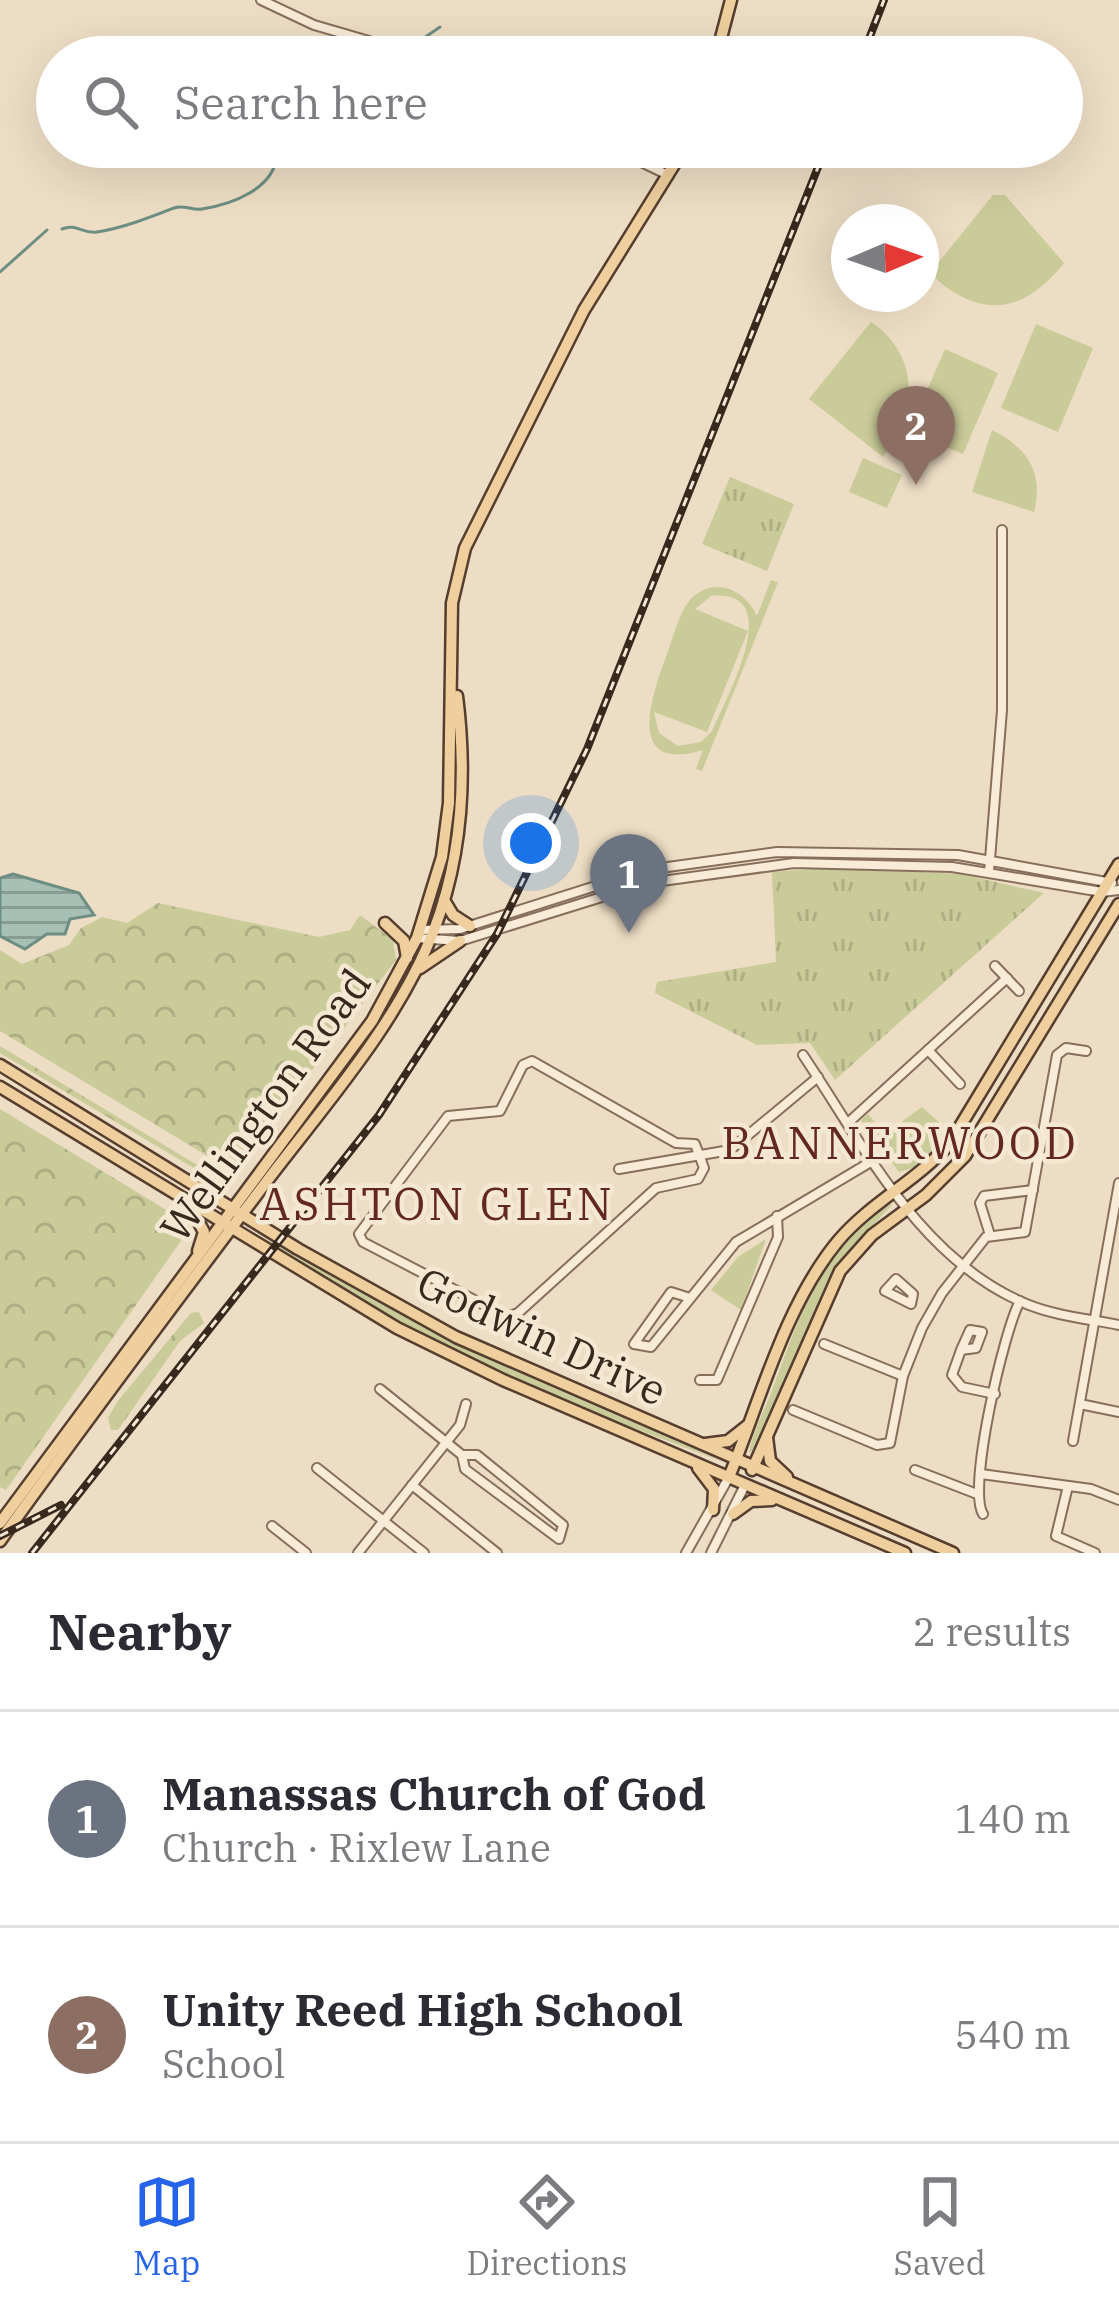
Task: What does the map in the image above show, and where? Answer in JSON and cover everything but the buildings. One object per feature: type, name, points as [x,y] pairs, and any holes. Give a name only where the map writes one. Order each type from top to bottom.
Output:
[{"type":"main road","points":[[721,36],[730,0]]},
{"type":"main road","name":"Wellington Road","points":[[238,1212],[264,1185],[411,980],[447,828],[454,584],[472,532],[584,310],[673,168]]},
{"type":"main road","name":"Wellington Road","points":[[0,1522],[228,1227],[372,1021],[425,936],[444,900],[463,784],[452,675]]},
{"type":"main road","points":[[729,1477],[819,1268],[852,1226],[938,1156],[960,1129],[1112,887],[1119,864]]},
{"type":"main road","points":[[444,900],[454,917],[470,926]]},
{"type":"main road","points":[[746,1484],[840,1271],[872,1235],[942,1181],[976,1140],[1119,904]]},
{"type":"main road","points":[[385,923],[404,941],[407,961]]},
{"type":"main road","points":[[411,980],[430,958],[460,941]]},
{"type":"main road","name":"Godwin Drive","points":[[0,1064],[282,1239],[457,1337],[953,1553]]},
{"type":"main road","name":"Godwin Drive","points":[[0,1087],[251,1242],[455,1358],[905,1553]]},
{"type":"main road","points":[[264,1185],[260,1213],[282,1239]]},
{"type":"main road","points":[[185,1201],[203,1226],[201,1260]]},
{"type":"main road","points":[[201,1260],[229,1245],[251,1242]]},
{"type":"main road","name":"Wellington Road","points":[[0,1541],[201,1260]]},
{"type":"main road","points":[[695,1442],[728,1441],[753,1419]]},
{"type":"main road","points":[[767,1435],[770,1461],[799,1486]]},
{"type":"main road","points":[[692,1461],[712,1484],[713,1510]]},
{"type":"main road","points":[[733,1514],[755,1500],[790,1504]]},
{"type":"street","points":[[261,0],[314,26],[349,36]]},
{"type":"street","points":[[654,168],[669,175]]},
{"type":"street","points":[[989,872],[1002,710],[1003,530]]},
{"type":"street","points":[[425,936],[470,926],[601,881],[716,858],[866,849],[990,860],[1112,887]]},
{"type":"street","points":[[425,936],[460,941],[603,894],[726,869],[877,862],[1112,887]]},
{"type":"street","points":[[995,966],[1019,992]]},
{"type":"street","points":[[849,1122],[1007,978]]},
{"type":"street","points":[[794,1410],[883,1446],[892,1438],[903,1376],[930,1312],[989,1235],[1023,1234],[1057,1055],[1066,1048],[1086,1051]]},
{"type":"street","points":[[928,1050],[960,1084]]},
{"type":"street","points":[[803,1055],[907,1209],[964,1264],[1020,1301],[1119,1325]]},
{"type":"street","points":[[526,1062],[676,1143],[695,1144],[703,1158],[701,1177],[656,1188],[513,1316],[363,1242],[359,1234],[448,1116],[500,1111],[526,1062]]},
{"type":"street","points":[[619,1169],[703,1158],[740,1145],[818,1077]]},
{"type":"street","points":[[690,1298],[671,1292],[634,1344],[651,1347],[736,1242],[874,1160]]},
{"type":"street","points":[[1072,1441],[1119,1183]]},
{"type":"street","points":[[989,1235],[980,1203],[984,1196],[1033,1190]]},
{"type":"street","points":[[700,1380],[717,1380],[778,1237],[777,1216]]},
{"type":"street","points":[[983,1514],[977,1494],[1009,1325],[1020,1301]]},
{"type":"street","points":[[911,1304],[930,1312]]},
{"type":"street","points":[[824,1344],[903,1376]]},
{"type":"street","points":[[962,1350],[953,1378],[962,1387],[995,1394]]},
{"type":"street","points":[[380,1389],[462,1455],[465,1469],[559,1538],[563,1525],[477,1455],[462,1455]]},
{"type":"street","points":[[358,1553],[446,1442],[466,1404]]},
{"type":"street","points":[[1080,1404],[1119,1412]]},
{"type":"street","points":[[317,1468],[424,1553]]},
{"type":"street","points":[[915,1470],[977,1494]]},
{"type":"street","points":[[981,1474],[1068,1486],[1119,1499]]},
{"type":"street","points":[[686,1553],[729,1477]]},
{"type":"street","points":[[712,1553],[746,1484]]},
{"type":"street","points":[[412,1485],[497,1553]]},
{"type":"street","points":[[1068,1486],[1064,1520],[1056,1536],[1096,1553]]},
{"type":"street","points":[[272,1526],[306,1553]]},
{"type":"green space","points":[[993,195],[1005,195],[1064,263],[1033,293],[1000,305],[965,299],[948,288],[939,280],[939,262]]},
{"type":"green space","points":[[871,322],[899,352],[908,386],[902,422],[883,457],[809,399]]},
{"type":"green space","points":[[1036,324],[1093,348],[1058,432],[1001,408]]},
{"type":"green space","points":[[945,349],[998,373],[963,454],[909,432]]},
{"type":"green space","points":[[992,430],[1030,462],[1037,484],[1034,512],[972,492]]},
{"type":"green space","points":[[863,458],[902,475],[887,508],[849,492]]},
{"type":"green space","points":[[730,477],[794,504],[767,571],[702,544]]},
{"type":"green space","points":[[771,580],[778,582],[702,771],[696,769],[703,750],[677,755],[661,751],[652,740],[651,706],[686,605],[708,588],[728,588],[745,599],[757,616]],"holes":[[[711,596],[734,598],[746,609],[749,626],[746,648],[738,672],[712,731],[701,742],[678,746],[659,733],[654,712],[707,732],[748,631],[695,609]]]},
{"type":"green space","points":[[824,868],[960,874],[1044,893],[835,1080],[810,1043],[757,1045],[655,993],[657,982],[776,962],[772,872]]},
{"type":"green space","points":[[158,903],[319,937],[350,930],[360,915],[393,940],[396,960],[234,1172],[0,1031],[0,950],[22,964],[69,945],[81,928],[102,917],[127,923]]},
{"type":"green space","points":[[0,1046],[222,1180],[224,1186],[0,1053]]},
{"type":"green space","points":[[922,1107],[950,1132],[919,1166],[899,1172],[861,1120],[868,1114],[885,1134]]},
{"type":"green space","points":[[0,1109],[173,1214],[185,1235],[6,1490],[0,1487]]},
{"type":"green space","points":[[893,1204],[852,1247],[830,1283],[761,1440],[749,1454],[815,1284],[849,1233],[869,1215]]},
{"type":"green space","points":[[243,1227],[453,1340],[726,1463],[544,1394],[375,1312]]},
{"type":"green space","points":[[766,1239],[741,1310],[711,1290],[738,1257]]},
{"type":"green space","points":[[199,1312],[204,1323],[180,1341],[118,1430],[111,1430],[108,1418],[117,1402],[191,1313]]},
{"type":"shaded area","points":[[13,874],[79,893],[94,915],[70,919],[65,934],[47,934],[25,949],[0,936],[0,878]]},
{"type":"waterway","points":[[427,36],[440,27]]},
{"type":"waterway","points":[[62,229],[97,232],[178,207],[198,209],[226,203],[260,186],[274,168]]},
{"type":"waterway","points":[[0,272],[47,230]]},
{"type":"railway","points":[[870,36],[884,0]]},
{"type":"railway","points":[[32,1553],[379,1115],[497,934],[587,749],[818,168]]},
{"type":"railway","points":[[0,1536],[61,1505]]},
{"type":"place","name":"Unity Reed High School","points":[[916,485]]},
{"type":"place","name":"Manassas Church of God","points":[[629,933]]},
{"type":"district","name":"BANNERWOOD","points":[[900,1142]]},
{"type":"district","name":"ASHTON GLEN","points":[[437,1203]]}]
